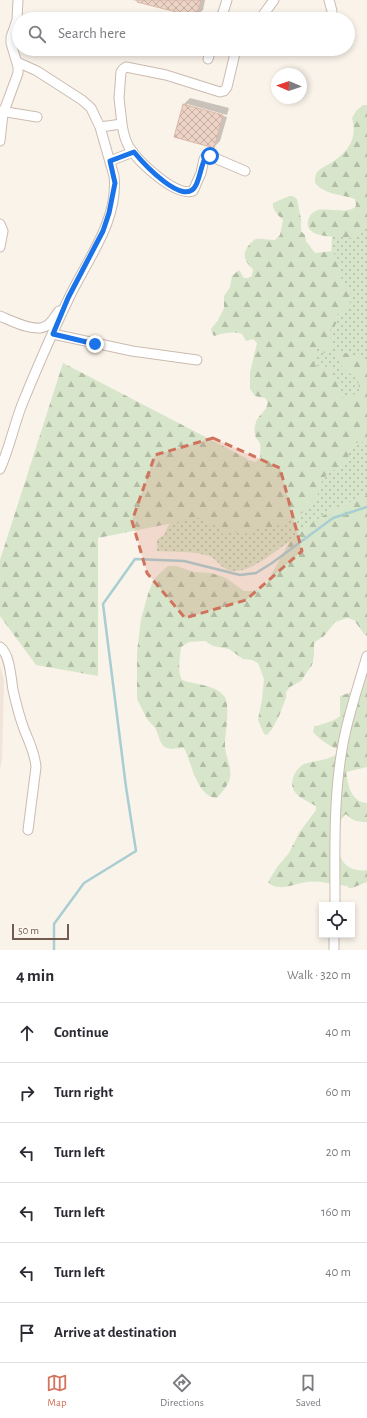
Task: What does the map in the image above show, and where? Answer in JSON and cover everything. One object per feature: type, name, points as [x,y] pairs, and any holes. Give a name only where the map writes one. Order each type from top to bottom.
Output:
[{"type":"street","points":[[17,12],[18,0]]},
{"type":"street","points":[[223,12],[226,0]]},
{"type":"street","points":[[265,12],[274,0]]},
{"type":"street","points":[[329,0],[332,11]]},
{"type":"street","points":[[12,34],[10,43],[12,48]]},
{"type":"street","points":[[0,141],[2,111],[17,78],[19,70],[15,56]]},
{"type":"street","points":[[234,56],[227,86],[224,91],[220,92],[166,75],[126,67],[121,72],[119,98],[124,135],[129,146],[162,180],[184,192],[192,191],[201,173],[204,159],[210,156],[245,171]]},
{"type":"street","points":[[0,468],[10,444],[22,403],[68,298],[103,231],[109,213],[115,183],[100,127],[92,108],[37,71],[17,62]]},
{"type":"street","points":[[2,111],[36,117]]},
{"type":"street","points":[[100,127],[122,124]]},
{"type":"street","points":[[110,161],[134,152]]},
{"type":"street","points":[[0,224],[3,231],[0,247]]},
{"type":"street","points":[[0,316],[32,328],[42,328],[48,325],[68,298]]},
{"type":"street","points":[[53,334],[139,353],[197,360]]},
{"type":"street","points":[[0,647],[4,650],[7,657],[16,702],[24,730],[35,758],[35,774],[28,830]]},
{"type":"street","points":[[335,902],[338,775],[343,743],[367,656]]},
{"type":"street","points":[[334,938],[334,950]]},
{"type":"highlighted area","points":[[213,438],[280,468],[302,551],[246,600],[185,618],[147,573],[132,521],[155,455]]},
{"type":"shaded area","points":[[0,665],[4,680],[2,760],[0,769]]},
{"type":"green space","points":[[363,105],[367,105],[367,225],[360,235],[354,238],[318,235],[309,229],[309,218],[313,213],[324,209],[345,210],[356,206],[355,199],[328,192],[319,187],[315,183],[315,180],[318,171],[337,159],[347,149],[354,132],[352,118],[356,111]]},
{"type":"green space","points":[[367,189],[366,391],[339,410],[308,360],[331,259],[332,234],[358,231]]},
{"type":"green space","points":[[289,196],[293,196],[297,199],[301,219],[301,231],[305,235],[306,241],[315,253],[333,251],[340,265],[341,277],[351,294],[349,304],[337,315],[337,323],[330,330],[332,344],[330,350],[324,353],[319,349],[315,349],[316,356],[314,362],[317,366],[331,367],[333,378],[341,384],[338,391],[344,400],[359,392],[359,386],[356,378],[341,365],[335,350],[367,360],[367,442],[354,443],[348,454],[349,456],[335,470],[329,472],[322,481],[318,494],[307,509],[298,516],[289,518],[284,523],[267,529],[256,529],[250,534],[232,532],[220,534],[221,527],[198,518],[98,538],[98,676],[36,665],[0,616],[0,560],[63,363],[248,460],[256,462],[260,457],[260,443],[255,436],[254,430],[256,422],[265,410],[267,404],[265,398],[255,396],[250,389],[250,372],[257,343],[253,339],[246,341],[242,334],[239,333],[228,333],[214,336],[211,329],[218,320],[224,308],[224,296],[230,287],[232,276],[239,270],[244,278],[252,276],[253,269],[245,258],[247,248],[256,239],[275,240],[280,235],[283,220],[274,210],[273,203]]},
{"type":"green space","points":[[367,427],[367,501],[301,534],[260,562],[243,570],[230,571],[209,556],[203,554],[191,552],[157,551],[157,540],[164,535],[178,508]]},
{"type":"green space","points":[[367,495],[367,636],[354,620],[347,618],[335,622],[324,636],[315,642],[312,665],[301,681],[290,687],[286,692],[286,698],[279,716],[267,735],[264,734],[258,720],[264,679],[258,663],[252,660],[243,659],[229,649],[213,646],[205,641],[189,642],[181,647],[179,668],[182,680],[215,689],[224,696],[227,705],[225,744],[230,778],[217,798],[210,796],[204,792],[200,786],[184,748],[171,749],[164,747],[160,741],[156,729],[147,719],[137,699],[137,652],[141,619],[153,581],[168,566],[176,566],[194,572],[218,575],[226,578],[244,591],[260,589],[267,582],[290,541],[307,526],[335,508]]},
{"type":"green space","points":[[367,662],[367,767],[346,772],[351,792],[357,800],[367,803],[367,822],[355,821],[346,814],[342,818],[339,830],[339,852],[340,857],[349,867],[357,870],[367,870],[367,882],[352,888],[317,882],[282,887],[273,886],[268,882],[277,867],[289,853],[299,833],[316,810],[316,806],[301,798],[294,791],[292,781],[294,775],[304,764],[325,759],[337,754],[337,749],[324,742],[313,732],[314,727],[332,721],[340,716],[340,696],[352,692]]},
{"type":"building","points":[[138,0],[201,0],[197,12],[176,12],[137,2]]},
{"type":"building","points":[[183,104],[223,115],[214,148],[174,137]]},
{"type":"waterway","points":[[54,950],[54,924],[84,883],[136,851],[126,787],[103,604],[135,559],[184,561],[240,575],[256,573],[333,518],[367,507]]},
{"type":"route","points":[[95,344],[53,334],[68,298],[103,231],[109,213],[115,183],[110,161],[134,152],[146,166],[162,180],[173,187],[189,193],[196,186],[205,157],[210,156]]}]
